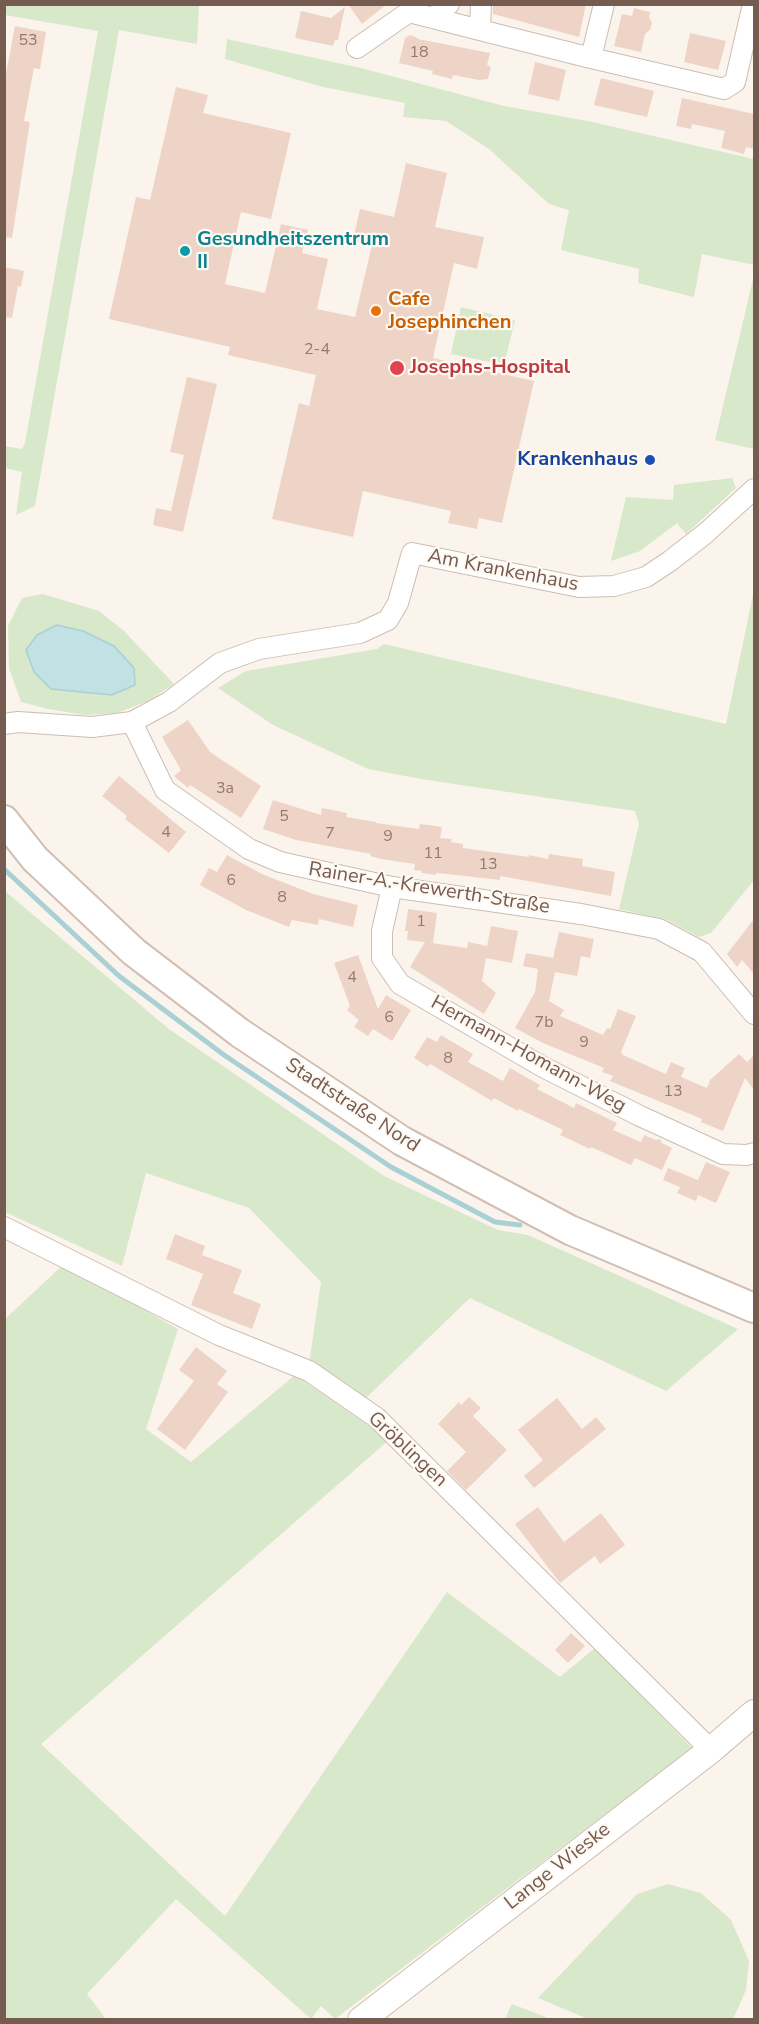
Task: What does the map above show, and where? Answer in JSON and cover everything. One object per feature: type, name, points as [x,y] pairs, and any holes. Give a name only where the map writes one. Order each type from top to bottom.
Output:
[{"type":"main road","name":"Stadtstraße Nord","points":[[4,820],[35,859],[134,951],[240,1033],[402,1141],[570,1230],[754,1308]]},
{"type":"street","points":[[433,18],[449,4]]},
{"type":"street","points":[[480,30],[481,4]]},
{"type":"street","points":[[591,58],[604,4]]},
{"type":"street","points":[[357,48],[409,12],[724,89],[735,82],[753,4]]},
{"type":"street","name":"Am Krankenhaus","points":[[4,724],[18,722],[93,727],[132,722],[170,702],[220,663],[259,649],[360,633],[388,620],[398,603],[412,553],[579,587],[614,586],[646,577],[706,532],[754,489]]},
{"type":"street","name":"Rainer-A.-Krewerth-Straße","points":[[132,722],[165,790],[249,849],[280,862],[392,886],[581,914],[659,929],[702,952],[754,1014]]},
{"type":"street","name":"Hermann-Homann-Weg","points":[[392,886],[382,931],[382,958],[400,984],[543,1067],[640,1116],[723,1154],[754,1153]]},
{"type":"street","name":"Gröblingen","points":[[4,1227],[219,1335],[309,1371],[377,1418],[711,1750]]},
{"type":"street","name":"Lange Wieske","points":[[361,2019],[711,1750],[754,1713]]},
{"type":"green space","points":[[5,4],[199,5],[197,44],[119,30],[35,506],[16,515],[22,472],[5,468],[5,446],[22,449],[25,443],[98,31],[5,15]]},
{"type":"green space","points":[[227,39],[361,68],[504,106],[588,121],[754,159],[754,265],[702,254],[694,297],[638,283],[639,269],[561,250],[569,210],[549,204],[489,149],[446,121],[403,117],[405,103],[323,87],[225,59]]},
{"type":"green space","points":[[754,275],[754,449],[715,440]]},
{"type":"green space","points":[[461,307],[515,320],[504,365],[451,354]]},
{"type":"green space","points":[[732,478],[736,488],[686,534],[677,523],[640,551],[611,561],[626,497],[673,500],[674,485]]},
{"type":"green space","points":[[754,590],[754,880],[711,933],[699,937],[667,920],[619,909],[639,824],[635,811],[368,769],[273,725],[218,688],[246,671],[377,649],[384,644],[726,724]]},
{"type":"green space","points":[[43,594],[99,611],[124,631],[174,684],[148,701],[117,713],[85,715],[21,702],[9,668],[8,626],[22,598]]},
{"type":"green space","points":[[5,891],[169,1029],[384,1176],[498,1230],[528,1235],[738,1329],[666,1391],[470,1298],[365,1399],[338,1379],[309,1364],[321,1282],[249,1208],[146,1173],[122,1266],[5,1212]]},
{"type":"green space","points":[[64,1264],[178,1329],[146,1429],[191,1462],[295,1375],[389,1440],[41,1744],[225,1916],[447,1592],[560,1677],[595,1648],[692,1748],[335,2019],[321,2006],[311,2019],[176,1899],[87,1994],[106,2019],[5,2020],[5,1319]]},
{"type":"green space","points":[[668,1884],[701,1893],[731,1920],[749,1961],[746,1990],[733,2019],[588,2019],[538,1998],[637,1894]]},
{"type":"green space","points":[[512,2004],[551,2019],[505,2019]]},
{"type":"water","points":[[57,625],[83,631],[114,646],[134,668],[135,685],[112,695],[51,689],[34,672],[26,650],[37,635]]},
{"type":"building","points":[[348,4],[387,4],[362,24]]},
{"type":"building","points":[[493,4],[586,4],[579,37],[493,14]]},
{"type":"building","points":[[345,7],[338,40],[335,40],[333,46],[295,38],[301,11],[331,18]]},
{"type":"building","points":[[634,8],[650,12],[649,17],[652,23],[650,30],[645,34],[641,52],[614,46],[622,14],[632,16]]},
{"type":"building","points":[[15,26],[46,32],[40,69],[34,68],[24,121],[30,122],[12,238],[4,237],[4,84]]},
{"type":"building","points":[[690,33],[726,41],[718,70],[684,62]]},
{"type":"building","points":[[410,35],[418,39],[490,53],[487,65],[491,67],[488,79],[479,80],[453,75],[452,79],[432,74],[433,71],[399,63],[405,38]]},
{"type":"building","points":[[535,62],[566,70],[559,101],[528,94]]},
{"type":"building","points":[[601,78],[654,91],[647,117],[594,105]]},
{"type":"building","points":[[176,87],[208,95],[203,113],[291,133],[271,219],[241,212],[225,284],[265,293],[281,224],[308,230],[302,253],[328,259],[317,309],[355,317],[372,245],[353,240],[360,209],[394,217],[406,163],[447,173],[435,227],[484,237],[477,269],[454,263],[433,358],[534,381],[502,523],[479,518],[477,529],[448,523],[451,511],[363,491],[353,537],[272,519],[299,403],[309,406],[316,375],[228,355],[230,347],[109,319],[136,197],[150,200]]},
{"type":"building","points":[[682,98],[754,114],[754,149],[746,147],[744,154],[721,148],[725,131],[692,124],[691,129],[676,126]]},
{"type":"building","points":[[4,267],[24,271],[21,287],[18,286],[12,318],[4,317]]},
{"type":"building","points":[[187,377],[217,384],[183,532],[153,525],[156,508],[171,511],[184,455],[170,452]]},
{"type":"building","points":[[188,720],[210,752],[261,786],[241,818],[190,785],[188,788],[174,776],[181,770],[162,737]]},
{"type":"building","points":[[119,776],[186,832],[169,853],[125,819],[127,816],[102,796]]},
{"type":"building","points":[[273,800],[321,815],[322,808],[347,813],[346,817],[376,823],[419,829],[420,824],[442,827],[440,838],[452,839],[451,842],[463,844],[463,848],[548,859],[549,854],[583,859],[582,866],[615,872],[611,896],[500,876],[500,880],[422,873],[422,871],[414,870],[415,864],[381,859],[370,856],[371,854],[296,840],[263,829]]},
{"type":"building","points":[[227,855],[262,874],[313,894],[358,905],[353,927],[319,919],[318,925],[292,920],[289,927],[246,910],[200,885],[209,868],[217,872]]},
{"type":"building","points":[[408,909],[437,913],[433,943],[407,940],[408,931],[405,931]]},
{"type":"building","points":[[754,919],[754,974],[742,960],[737,967],[727,954]]},
{"type":"building","points":[[491,926],[518,931],[512,963],[486,958],[482,981],[496,993],[484,1014],[410,967],[425,942],[467,948],[468,942],[487,946]]},
{"type":"building","points":[[559,932],[594,939],[590,958],[581,956],[577,976],[555,972],[549,1001],[564,1010],[560,1016],[603,1035],[607,1028],[610,1029],[618,1009],[636,1016],[621,1052],[623,1055],[666,1074],[671,1062],[685,1068],[681,1077],[707,1088],[710,1080],[739,1054],[747,1062],[754,1055],[754,1090],[745,1078],[723,1131],[701,1122],[702,1119],[610,1081],[613,1076],[602,1072],[604,1068],[543,1043],[515,1028],[535,992],[538,969],[523,966],[526,953],[553,958]]},
{"type":"building","points":[[358,955],[378,1009],[386,995],[411,1010],[392,1041],[373,1029],[368,1036],[354,1027],[359,1020],[347,1010],[350,1006],[334,963]]},
{"type":"building","points":[[441,1035],[473,1054],[468,1062],[503,1081],[510,1068],[540,1085],[537,1089],[574,1108],[576,1103],[617,1123],[613,1130],[641,1142],[644,1135],[656,1140],[660,1139],[662,1143],[672,1148],[662,1170],[635,1158],[631,1165],[591,1147],[590,1149],[560,1135],[563,1130],[494,1098],[492,1101],[430,1064],[428,1067],[414,1058],[427,1037],[437,1042]]},
{"type":"building","points":[[706,1162],[730,1172],[716,1203],[698,1195],[696,1201],[677,1193],[680,1187],[663,1180],[668,1168],[698,1180]]},
{"type":"building","points":[[175,1234],[205,1246],[202,1255],[242,1270],[233,1293],[261,1304],[252,1329],[191,1305],[203,1274],[166,1259]]},
{"type":"building","points":[[196,1347],[227,1371],[217,1384],[228,1392],[185,1450],[157,1429],[194,1381],[179,1370]]},
{"type":"building","points":[[469,1397],[481,1408],[473,1416],[507,1450],[466,1490],[447,1471],[466,1452],[438,1424],[459,1402],[461,1405]]},
{"type":"building","points":[[557,1398],[582,1429],[596,1417],[606,1429],[534,1488],[524,1476],[543,1460],[518,1430]]},
{"type":"building","points":[[538,1507],[564,1542],[601,1513],[625,1545],[600,1564],[595,1556],[560,1583],[515,1524]]},
{"type":"building","points":[[571,1633],[585,1646],[568,1663],[555,1650]]},
{"type":"waterway","points":[[4,869],[119,976],[224,1055],[391,1167],[495,1222],[520,1225]]},
{"type":"place","name":"Gesundheitszentrum II","points":[[185,251]]},
{"type":"place","name":"Cafe Josephinchen","points":[[376,311]]},
{"type":"place","name":"Josephs-Hospital","points":[[397,368]]},
{"type":"place","name":"Krankenhaus","points":[[650,460]]}]
